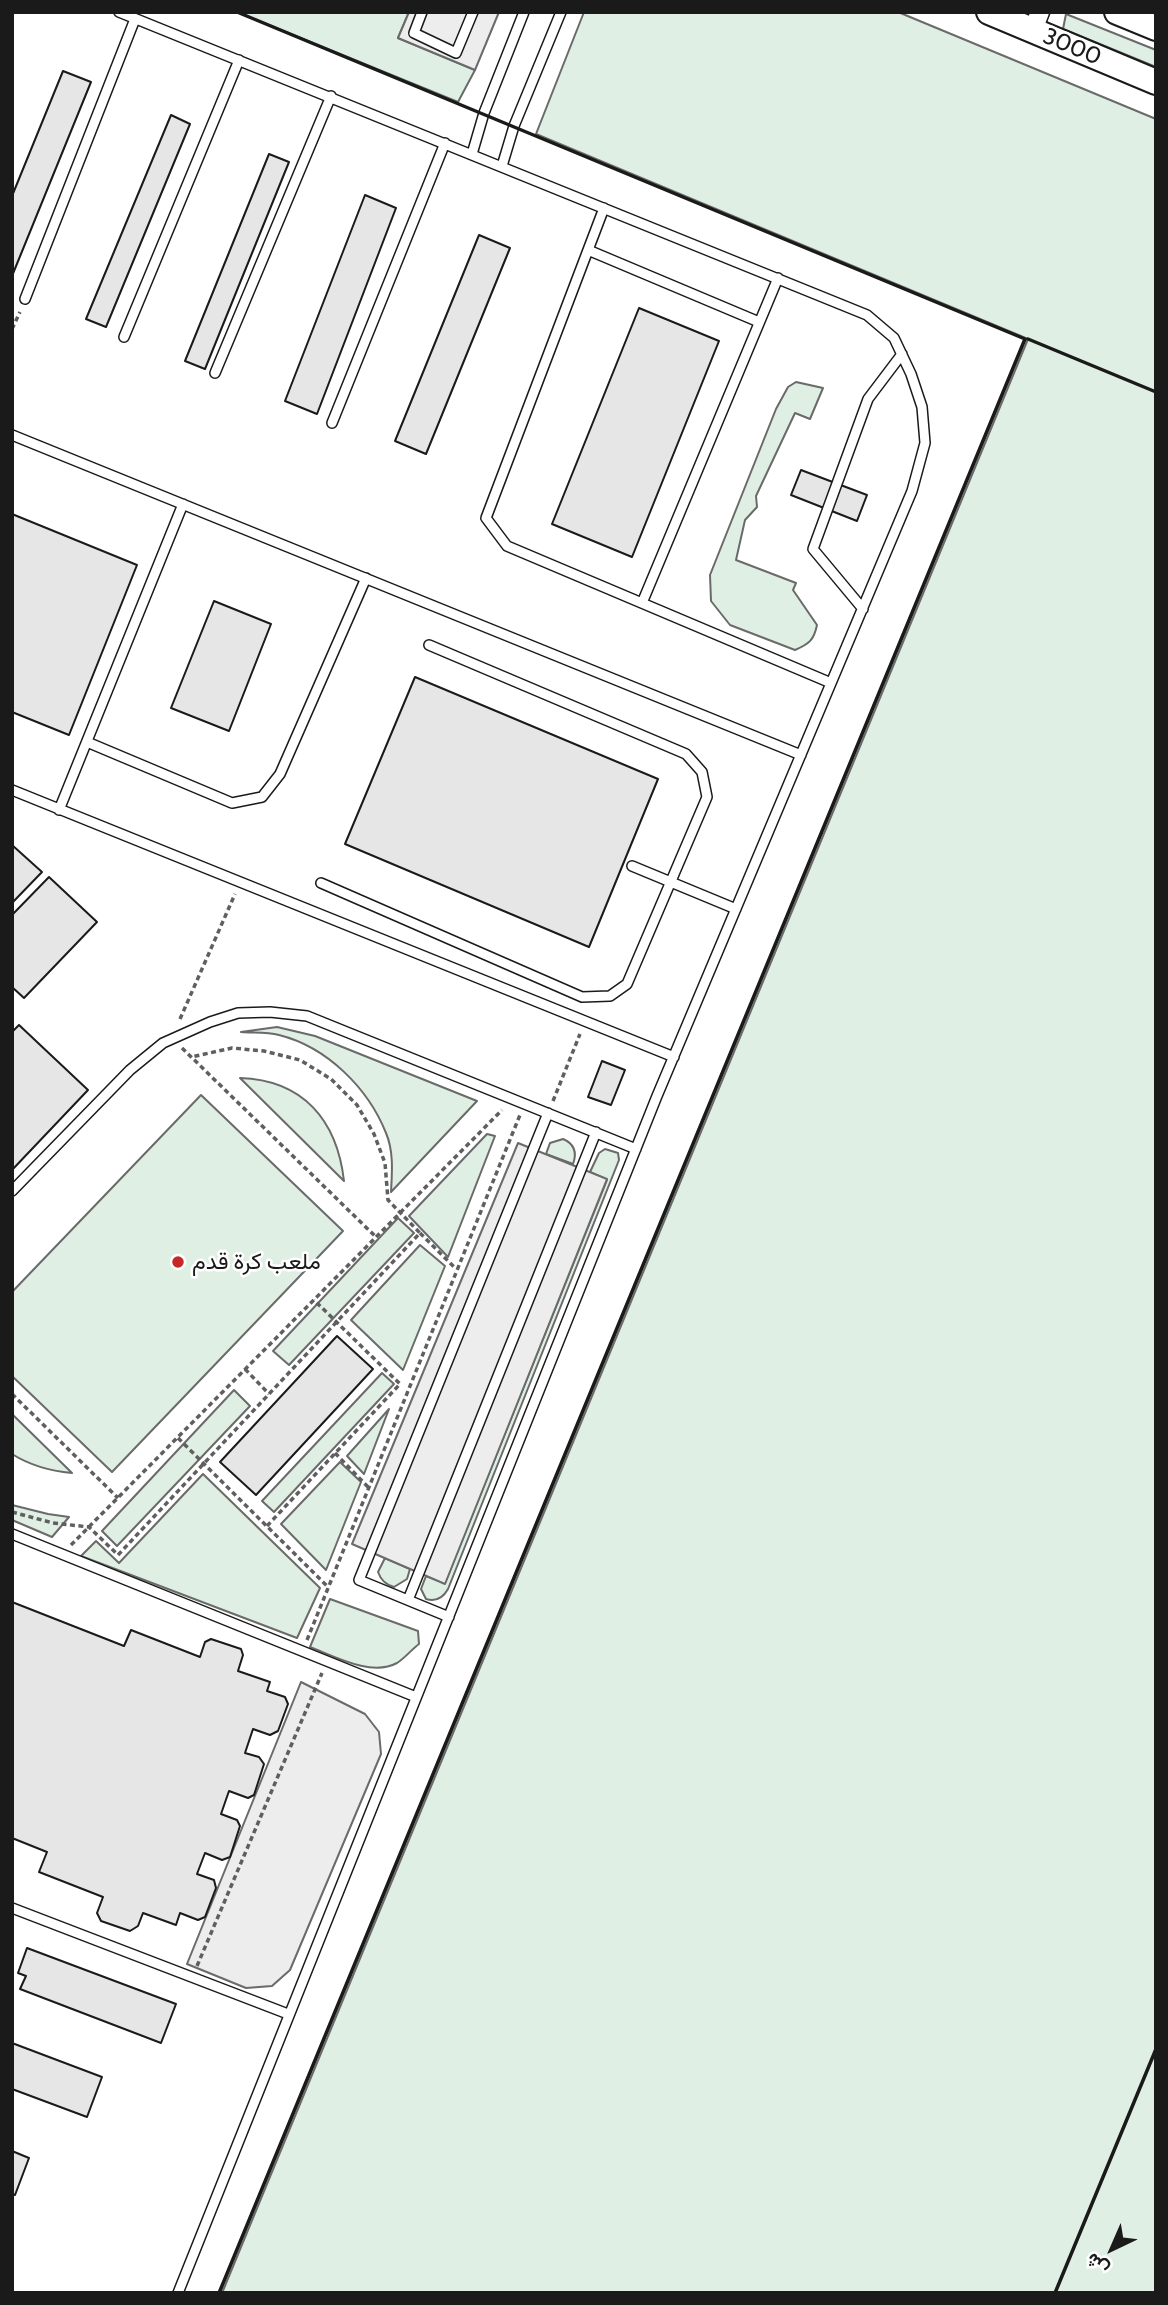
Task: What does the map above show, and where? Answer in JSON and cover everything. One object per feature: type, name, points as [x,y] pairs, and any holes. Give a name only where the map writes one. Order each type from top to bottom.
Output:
[{"type":"street","name":"3000","points":[[989,12],[1036,21],[1156,82]]},
{"type":"street","points":[[1117,12],[1156,28]]},
{"type":"lane","points":[[119,12],[867,315],[894,338],[902,354],[922,407],[925,443],[912,491],[636,1149],[178,2293]]},
{"type":"lane","points":[[422,12],[414,33],[456,53],[473,12]]},
{"type":"lane","points":[[472,154],[484,113],[524,12]]},
{"type":"lane","points":[[502,166],[514,126],[561,12]]},
{"type":"lane","points":[[26,299],[135,19]]},
{"type":"lane","points":[[124,337],[239,60]]},
{"type":"lane","points":[[215,373],[331,96]]},
{"type":"lane","points":[[332,423],[445,143]]},
{"type":"lane","points":[[604,208],[486,518],[507,546],[831,684]]},
{"type":"lane","points":[[588,250],[760,322]]},
{"type":"lane","points":[[642,603],[778,278]]},
{"type":"lane","points":[[863,609],[813,549],[868,399],[902,354]]},
{"type":"lane","points":[[12,435],[801,755]]},
{"type":"lane","points":[[59,810],[183,504]]},
{"type":"lane","points":[[87,742],[232,803],[262,797],[280,774],[366,578]]},
{"type":"lane","points":[[321,883],[582,997],[610,996],[627,984],[707,797],[702,772],[686,754],[429,645]]},
{"type":"lane","points":[[12,790],[674,1057]]},
{"type":"lane","points":[[632,866],[736,909]]},
{"type":"lane","points":[[12,1191],[130,1070],[163,1043],[210,1021],[238,1013],[270,1012],[307,1016],[636,1149]]},
{"type":"lane","points":[[449,1617],[359,1580],[548,1113]]},
{"type":"lane","points":[[408,1601],[596,1132]]},
{"type":"lane","points":[[12,1534],[416,1698]]},
{"type":"lane","points":[[12,1908],[288,2014]]},
{"type":"path","points":[[12,329],[26,299]]},
{"type":"path","points":[[240,883],[172,1039],[376,1237]]},
{"type":"path","points":[[548,1113],[585,1022]]},
{"type":"path","points":[[191,1057],[232,1048],[264,1051],[300,1060],[331,1079],[357,1105],[374,1134],[384,1163],[388,1200],[456,1270]]},
{"type":"path","points":[[62,1554],[513,1099]]},
{"type":"path","points":[[302,1651],[525,1104]]},
{"type":"path","points":[[12,1512],[53,1523],[89,1527],[118,1555],[420,1233]]},
{"type":"path","points":[[314,1300],[407,1390]]},
{"type":"path","points":[[245,1369],[269,1394]]},
{"type":"path","points":[[267,1526],[400,1384]]},
{"type":"path","points":[[12,1394],[118,1498]]},
{"type":"path","points":[[178,1437],[328,1587]]},
{"type":"path","points":[[335,1453],[368,1487]]},
{"type":"path","points":[[192,1977],[327,1661]]},
{"type":"green space","points":[[237,12],[409,12],[398,38],[475,70],[458,102]]},
{"type":"green space","points":[[584,12],[898,12],[1156,119],[1156,2293],[222,2293],[1028,339],[536,134]]},
{"type":"green space","points":[[1066,14],[1156,50],[1156,67],[1063,29]]},
{"type":"green space","points":[[796,382],[823,388],[810,419],[795,413],[756,496],[757,507],[745,520],[736,560],[796,583],[793,590],[817,625],[810,641],[795,650],[730,625],[711,601],[710,575],[776,409],[788,387]]},
{"type":"green space","points":[[277,1027],[315,1036],[477,1101],[391,1192],[392,1162],[389,1140],[378,1116],[357,1085],[329,1059],[297,1041],[274,1034],[241,1032]]},
{"type":"green space","points":[[240,1078],[262,1080],[282,1086],[313,1107],[334,1139],[344,1181]]},
{"type":"green space","name":"ملعب كرة قدم","points":[[201,1095],[343,1231],[112,1472],[12,1376],[12,1292]]},
{"type":"green space","points":[[487,1134],[495,1136],[448,1257],[409,1216]]},
{"type":"green space","points":[[563,1139],[574,1149],[573,1164],[546,1154],[550,1143]]},
{"type":"green space","points":[[605,1149],[618,1153],[619,1160],[448,1589],[439,1598],[426,1599],[421,1589],[426,1576],[445,1583],[607,1180],[590,1172],[599,1153]]},
{"type":"green space","points":[[398,1218],[414,1233],[289,1365],[273,1351]]},
{"type":"green space","points":[[420,1245],[445,1266],[403,1370],[351,1320]]},
{"type":"green space","points":[[382,1373],[394,1384],[274,1512],[262,1501]]},
{"type":"green space","points":[[234,1390],[250,1406],[117,1546],[102,1531]]},
{"type":"green space","points":[[389,1409],[364,1474],[347,1456]]},
{"type":"green space","points":[[12,1414],[72,1473],[41,1467],[12,1454]]},
{"type":"green space","points":[[340,1462],[361,1482],[326,1570],[281,1524]]},
{"type":"green space","points":[[203,1474],[320,1588],[297,1638],[81,1556],[96,1541],[119,1563]]},
{"type":"green space","points":[[12,1505],[69,1517],[52,1537],[12,1520]]},
{"type":"green space","points":[[385,1558],[410,1569],[407,1579],[394,1587],[388,1585],[378,1572]]},
{"type":"green space","points":[[330,1599],[418,1631],[419,1644],[397,1663],[376,1668],[353,1664],[310,1647]]},
{"type":"shaded area","points":[[409,12],[499,12],[475,70],[398,38]]},
{"type":"shaded area","points":[[518,1143],[607,1179],[445,1584],[352,1544]]},
{"type":"shaded area","points":[[301,1682],[365,1714],[379,1732],[381,1754],[290,1970],[272,1986],[246,1988],[187,1964]]},
{"type":"building","points":[[63,71],[91,82],[12,276],[12,196]]},
{"type":"building","points":[[171,115],[190,124],[106,327],[86,319]]},
{"type":"building","points":[[269,154],[289,162],[205,369],[185,361]]},
{"type":"building","points":[[365,195],[396,208],[317,414],[285,401]]},
{"type":"building","points":[[479,235],[510,248],[426,454],[395,441]]},
{"type":"building","points":[[639,308],[719,341],[632,557],[552,524]]},
{"type":"building","points":[[801,470],[867,495],[857,521],[791,495]]},
{"type":"building","points":[[12,514],[137,565],[69,735],[12,712]]},
{"type":"building","points":[[214,601],[271,624],[229,731],[171,708]]},
{"type":"building","points":[[415,677],[658,779],[589,947],[345,844]]},
{"type":"building","points":[[12,845],[42,872],[12,903]]},
{"type":"building","points":[[49,877],[97,922],[24,998],[12,987],[12,915]]},
{"type":"building","points":[[19,1025],[88,1090],[12,1170],[12,1032]]},
{"type":"building","points":[[602,1061],[625,1070],[611,1105],[588,1097]]},
{"type":"building","points":[[337,1336],[373,1369],[256,1495],[220,1462]]},
{"type":"building","points":[[12,1602],[124,1646],[131,1630],[200,1657],[205,1642],[211,1639],[241,1649],[243,1655],[238,1671],[270,1682],[267,1691],[285,1697],[288,1704],[278,1731],[270,1735],[253,1729],[245,1753],[259,1757],[264,1764],[254,1795],[248,1798],[229,1791],[221,1814],[237,1820],[240,1826],[230,1857],[222,1860],[205,1853],[197,1874],[214,1880],[216,1888],[205,1917],[198,1920],[180,1913],[176,1925],[143,1913],[138,1926],[130,1931],[101,1921],[97,1913],[103,1897],[39,1872],[47,1852],[12,1838]]},
{"type":"building","points":[[27,1948],[176,2004],[161,2043],[20,1989],[26,1976],[18,1973]]},
{"type":"building","points":[[12,2043],[102,2077],[87,2117],[12,2089]]},
{"type":"building","points":[[12,2151],[29,2158],[15,2195],[12,2194]]},
{"type":"wall","points":[[219,2293],[1025,339],[237,12]]},
{"type":"wall","points":[[1028,339],[1156,392]]},
{"type":"wall","points":[[1055,2293],[1156,2049]]},
{"type":"place","name":"ملعب كرة قدم","points":[[178,1262]]}]
